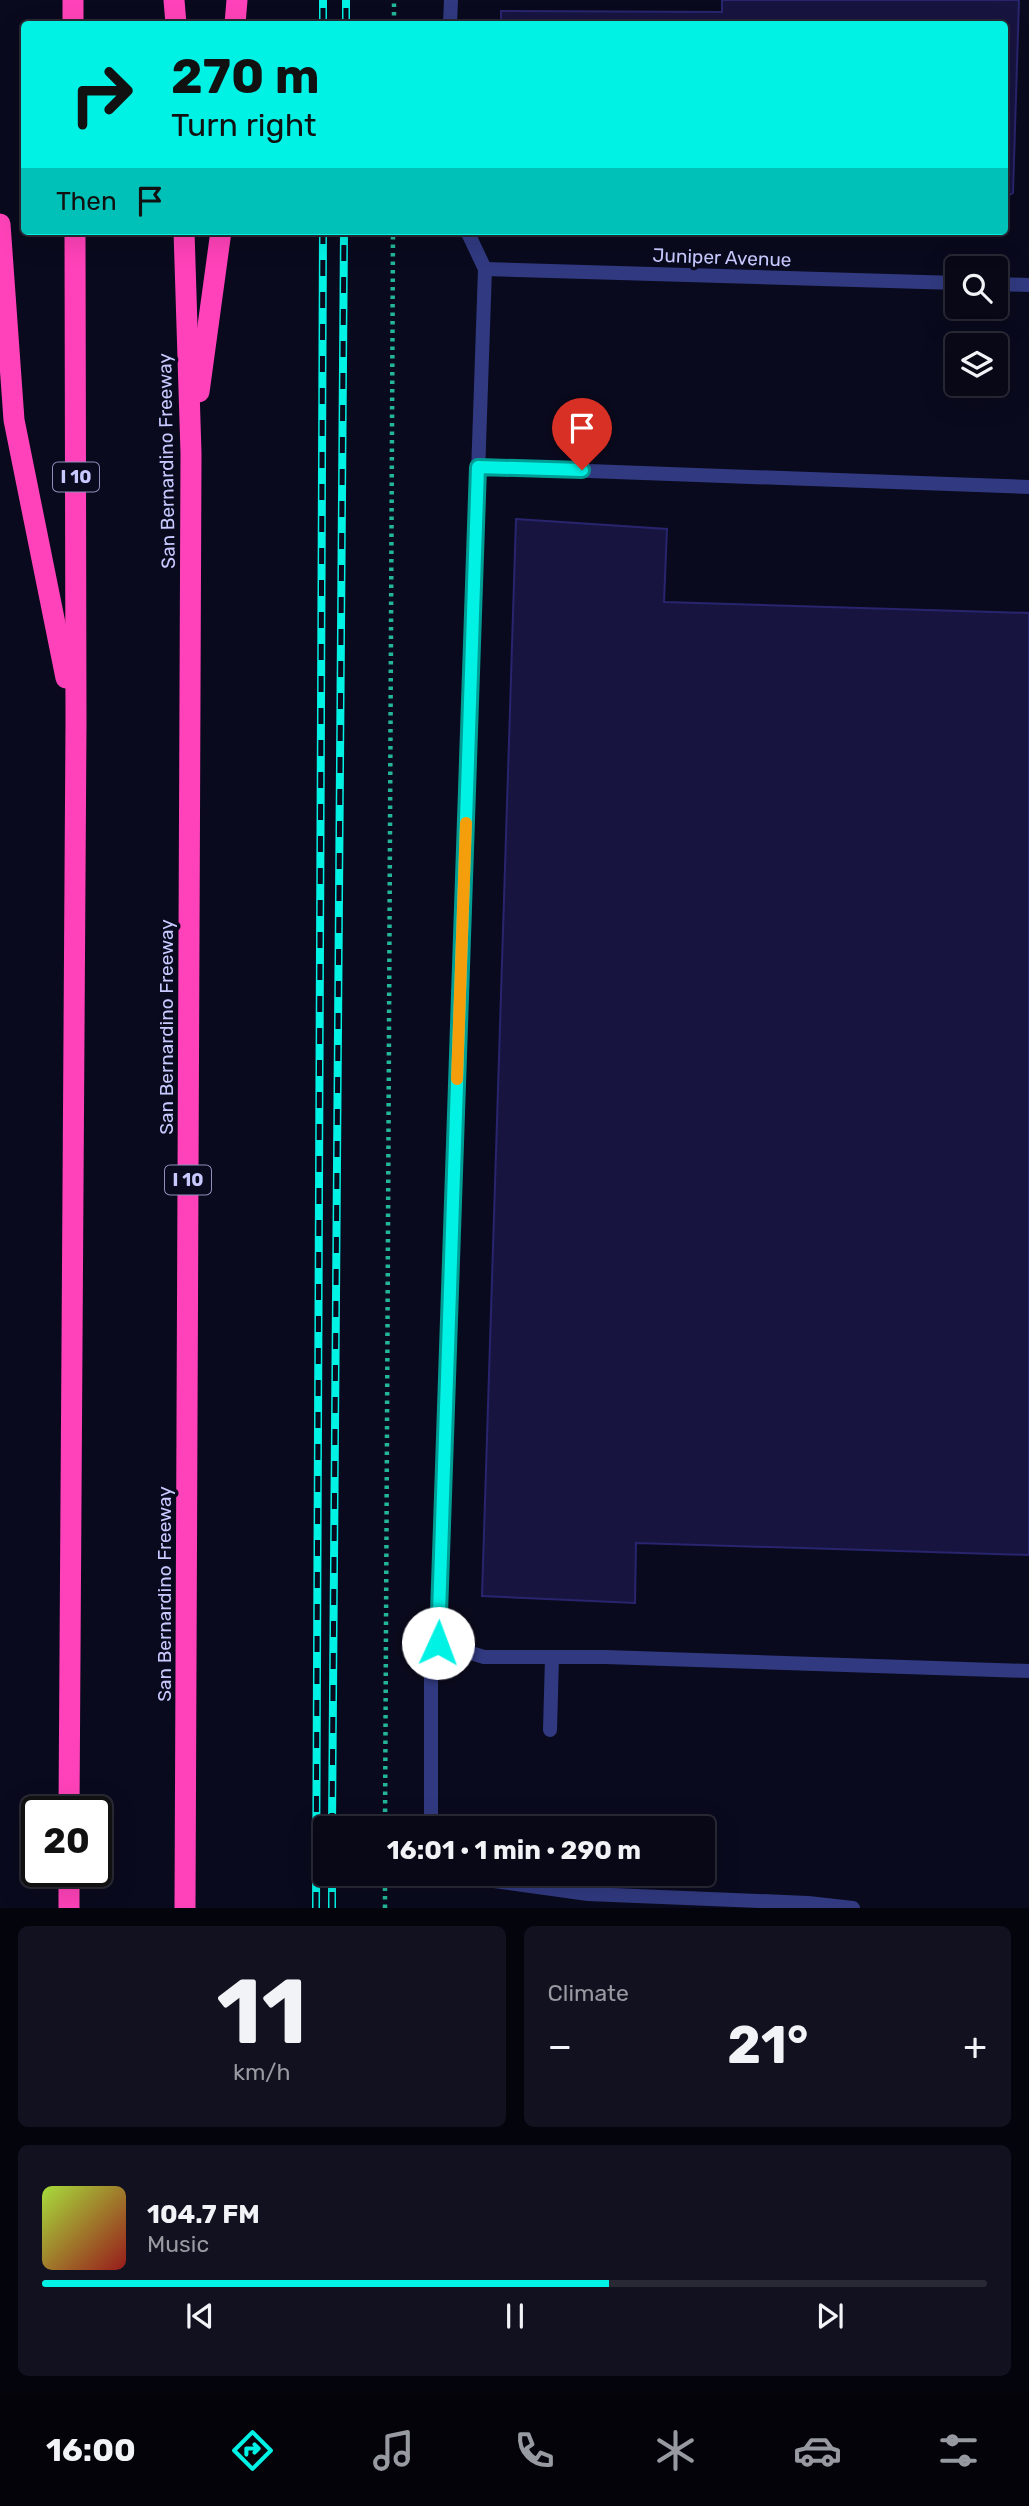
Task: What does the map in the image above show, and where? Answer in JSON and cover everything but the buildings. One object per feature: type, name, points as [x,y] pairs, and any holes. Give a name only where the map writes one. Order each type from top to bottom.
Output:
[{"type":"highway","points":[[73,0],[73,21]]},
{"type":"highway","points":[[174,0],[176,21]]},
{"type":"highway","points":[[235,21],[237,0]]},
{"type":"highway","points":[[0,224],[14,420],[76,723]]},
{"type":"highway","name":"I 10","points":[[69,1796],[76,723],[75,235]]},
{"type":"highway","name":"San Bernardino Freeway","points":[[184,235],[191,453],[185,1908]]},
{"type":"highway","points":[[191,453],[220,235]]},
{"type":"highway","points":[[69,1887],[69,1908]]},
{"type":"street","points":[[450,21],[451,0]]},
{"type":"street","points":[[431,1816],[430,1665],[438,1643],[485,268],[469,235]]},
{"type":"street","name":"Juniper Avenue","points":[[485,268],[945,283]]},
{"type":"street","points":[[1008,284],[1029,285]]},
{"type":"street","points":[[478,467],[1029,488]]},
{"type":"street","points":[[438,1643],[484,1657],[618,1657],[1029,1671]]},
{"type":"street","points":[[550,1730],[552,1657]]},
{"type":"street","points":[[530,1886],[588,1894],[808,1903],[853,1908]]},
{"type":"path","points":[[394,0],[394,21]]},
{"type":"path","points":[[386,1816],[393,235]]},
{"type":"path","points":[[385,1886],[385,1908]]},
{"type":"railway","points":[[323,0],[323,21]]},
{"type":"railway","points":[[346,0],[346,21]]},
{"type":"railway","points":[[316,1908],[323,235]]},
{"type":"railway","points":[[332,1816],[344,235]]},
{"type":"railway","points":[[332,1886],[332,1908]]},
{"type":"slow traffic","points":[[457,1079],[466,823]]},
{"type":"route","points":[[438,1643],[478,467],[582,470]]}]
